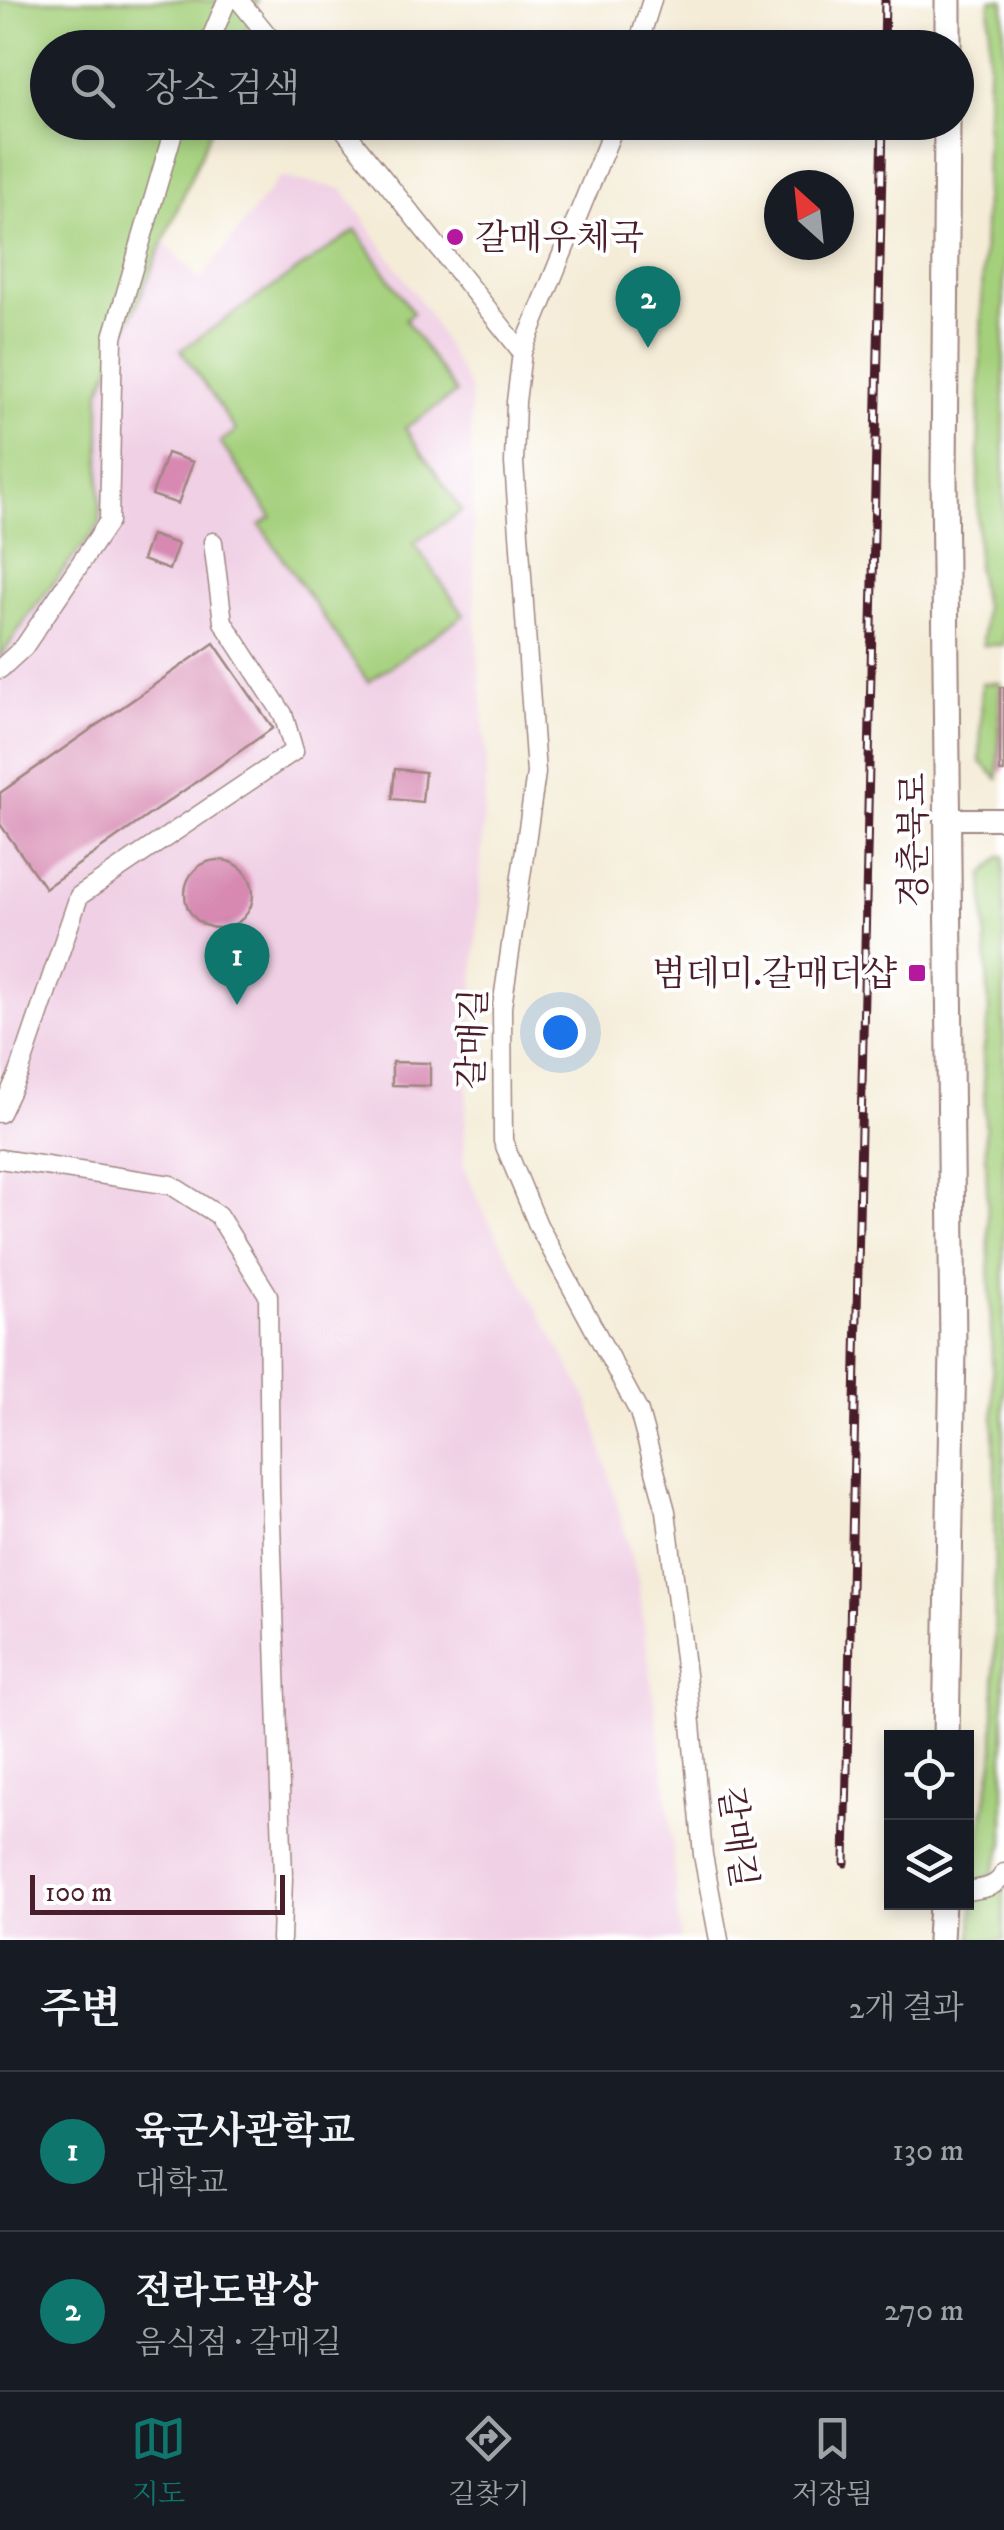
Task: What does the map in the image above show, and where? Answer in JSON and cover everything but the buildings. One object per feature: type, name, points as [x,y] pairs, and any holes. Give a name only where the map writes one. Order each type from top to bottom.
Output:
[{"type":"main road","points":[[948,0],[948,30]]},
{"type":"main road","name":"경춘북로","points":[[946,1730],[954,1348],[944,475],[947,140]]},
{"type":"main road","points":[[940,1940],[942,1910]]},
{"type":"street","points":[[214,30],[227,0]]},
{"type":"street","points":[[240,0],[264,30]]},
{"type":"street","points":[[642,30],[652,0]]},
{"type":"street","points":[[0,670],[24,647],[109,521],[113,337],[171,140]]},
{"type":"street","points":[[352,140],[522,352]]},
{"type":"street","name":"갈매길","points":[[609,140],[522,352],[514,463],[536,773],[502,1007],[503,1141],[538,1225],[639,1412],[666,1510],[704,1856],[719,1940]]},
{"type":"street","points":[[0,1113],[18,1073],[79,896],[294,751],[282,714],[224,622],[213,542]]},
{"type":"street","points":[[948,819],[1004,819]]},
{"type":"street","points":[[0,1159],[171,1185],[218,1215],[268,1295],[270,1492],[283,1877],[281,1940]]},
{"type":"street","points":[[974,1890],[1000,1881],[1004,1873]]},
{"type":"shaded area","points":[[280,177],[343,189],[427,311],[470,389],[475,614],[487,765],[463,1167],[589,1402],[638,1580],[671,1826],[680,1940],[0,1940],[0,658],[99,524],[100,391],[164,242],[200,280]]},
{"type":"green space","points":[[0,0],[258,0],[247,30],[30,30],[30,140],[207,140],[100,391],[100,524],[0,658]]},
{"type":"green space","points":[[990,0],[1004,0],[1004,645],[983,645],[984,607],[977,569]]},
{"type":"green space","points":[[356,230],[413,313],[405,319],[456,393],[405,428],[462,511],[414,543],[464,615],[368,682],[260,525],[272,517],[220,442],[236,431],[181,350]]},
{"type":"green space","points":[[982,683],[1000,683],[998,779],[980,761]]},
{"type":"green space","points":[[1001,856],[1004,1843],[992,1876],[975,1883],[994,1755],[995,1465],[983,1054],[989,1015],[983,875]]},
{"type":"green space","points":[[1004,1886],[1004,1940],[971,1940],[974,1900]]},
{"type":"railway","points":[[884,30],[885,0]]},
{"type":"railway","points":[[845,1863],[883,140]]},
{"type":"place","name":"갈매우체국","points":[[455,237]]},
{"type":"place","name":"전라도밥상","points":[[648,348]]},
{"type":"place","name":"범데미.갈매더샵","points":[[917,973]]},
{"type":"place","name":"육군사관학교","points":[[237,1005]]}]
